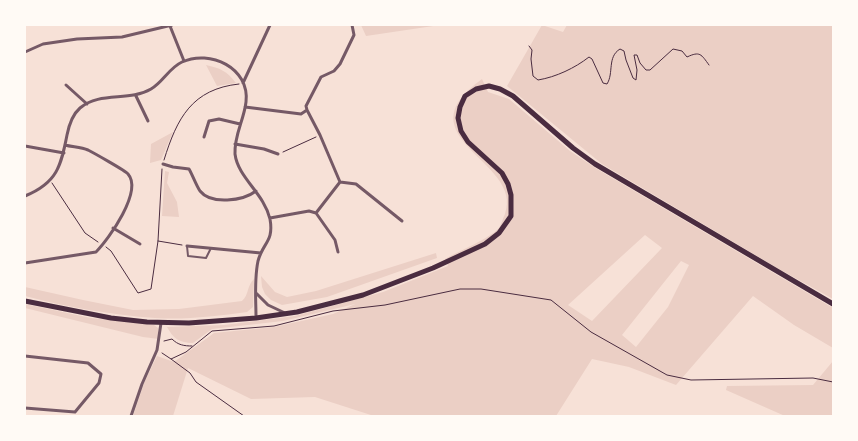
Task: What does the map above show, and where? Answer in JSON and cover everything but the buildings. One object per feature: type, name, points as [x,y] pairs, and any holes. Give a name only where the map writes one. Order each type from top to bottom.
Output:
[{"type":"main road","points":[[25,301],[110,318],[162,323],[256,318],[287,313],[363,295],[433,268],[485,244],[499,234],[511,216],[512,195],[502,174],[468,142],[461,131],[458,118],[460,107],[466,96],[476,89],[489,86],[513,96],[572,148],[595,164],[833,304]]},
{"type":"street","points":[[25,52],[42,44],[77,39],[122,37],[171,25],[184,61]]},
{"type":"street","points":[[243,84],[270,25]]},
{"type":"street","points":[[340,182],[306,106],[320,77],[334,71],[340,64],[354,35],[352,25]]},
{"type":"street","points":[[25,196],[43,187],[62,163],[69,125],[79,109],[102,98],[136,96],[152,88],[175,66],[184,61],[213,58],[226,63],[236,71],[243,84],[246,100],[235,144],[239,167],[266,204],[270,218],[271,237],[261,252],[255,277],[256,318]]},
{"type":"street","points":[[66,85],[87,104]]},
{"type":"street","points":[[136,96],[148,121]]},
{"type":"street","points":[[245,107],[301,114],[307,110]]},
{"type":"street","points":[[204,137],[209,121],[220,119],[240,124]]},
{"type":"street","points":[[235,144],[264,149],[278,154]]},
{"type":"street","points":[[25,263],[96,252],[103,245],[130,200],[132,183],[128,174],[88,150],[65,145]]},
{"type":"street","points":[[25,146],[64,153]]},
{"type":"street","points":[[163,164],[189,169],[201,192],[218,201],[248,197],[256,192]]},
{"type":"street","points":[[316,213],[340,182]]},
{"type":"street","points":[[340,182],[356,184],[402,221]]},
{"type":"street","points":[[209,196],[216,193]]},
{"type":"street","points":[[270,218],[309,211],[316,213],[335,240],[338,252]]},
{"type":"street","points":[[113,228],[140,244]]},
{"type":"street","points":[[187,246],[261,252]]},
{"type":"street","points":[[256,292],[268,305],[287,313]]},
{"type":"street","points":[[131,416],[157,350],[162,323]]},
{"type":"street","points":[[25,356],[88,363],[101,374],[99,383],[74,414],[25,408]]},
{"type":"lane","points":[[187,246],[188,256],[206,258],[211,248]]},
{"type":"path","points":[[528,46],[532,50],[530,58],[532,76],[538,80],[578,66],[589,57],[592,59],[603,83],[607,84],[610,80],[610,66],[613,56],[620,49],[624,51],[633,78],[636,80],[637,70],[634,55],[637,55],[640,63],[646,70],[650,70],[673,50],[682,51],[687,57],[699,54],[709,64]]},
{"type":"path","points":[[278,154],[320,136]]},
{"type":"path","points":[[50,180],[85,233],[111,251],[138,293],[151,289]]},
{"type":"path","points":[[158,241],[187,246]]},
{"type":"path","points":[[171,358],[186,352],[212,331],[274,326],[333,311],[384,305],[460,290],[482,289],[551,300],[591,332],[667,375],[691,380],[813,378],[833,382]]},
{"type":"path","points":[[159,343],[172,339],[176,344],[193,346]]},
{"type":"path","points":[[157,350],[171,358],[190,373],[196,382],[244,416]]},
{"type":"shaded area","points":[[361,25],[440,25],[366,36]]},
{"type":"shaded area","points":[[542,25],[563,32],[567,25],[833,25],[833,299],[602,164],[507,86]]},
{"type":"shaded area","points":[[206,65],[223,71],[236,83],[217,86]]},
{"type":"shaded area","points":[[482,79],[488,92],[509,99],[570,151],[597,169],[833,308],[833,348],[794,325],[753,296],[676,385],[629,367],[592,359],[556,416],[374,416],[315,397],[251,399],[188,368],[173,416],[133,416],[144,383],[157,356],[174,362],[214,333],[274,327],[333,314],[355,304],[283,321],[212,329],[193,343],[177,339],[167,327],[224,325],[295,316],[383,292],[448,266],[445,259],[481,241],[499,228],[505,214],[506,195],[498,179],[458,134],[453,118],[460,100]],"holes":[[[645,235],[662,248],[592,321],[568,305]],[[681,261],[689,265],[668,307],[636,347],[622,335]]]},
{"type":"shaded area","points":[[173,132],[161,160],[150,163],[151,144]]},
{"type":"shaded area","points":[[165,171],[169,172],[167,183],[177,202],[179,217],[162,216]]},
{"type":"shaded area","points":[[436,253],[437,258],[327,297],[282,305],[271,300],[265,294],[262,287],[261,276],[275,292],[287,297],[316,291]]},
{"type":"shaded area","points":[[254,279],[253,307],[247,312],[201,317],[155,318],[122,315],[73,307],[25,296],[25,287],[133,310],[179,309],[242,301]]},
{"type":"shaded area","points":[[25,304],[91,318],[154,325],[158,328],[159,339],[143,337],[25,308]]},
{"type":"shaded area","points":[[833,361],[833,416],[785,416],[726,390],[727,386],[813,385]]}]
